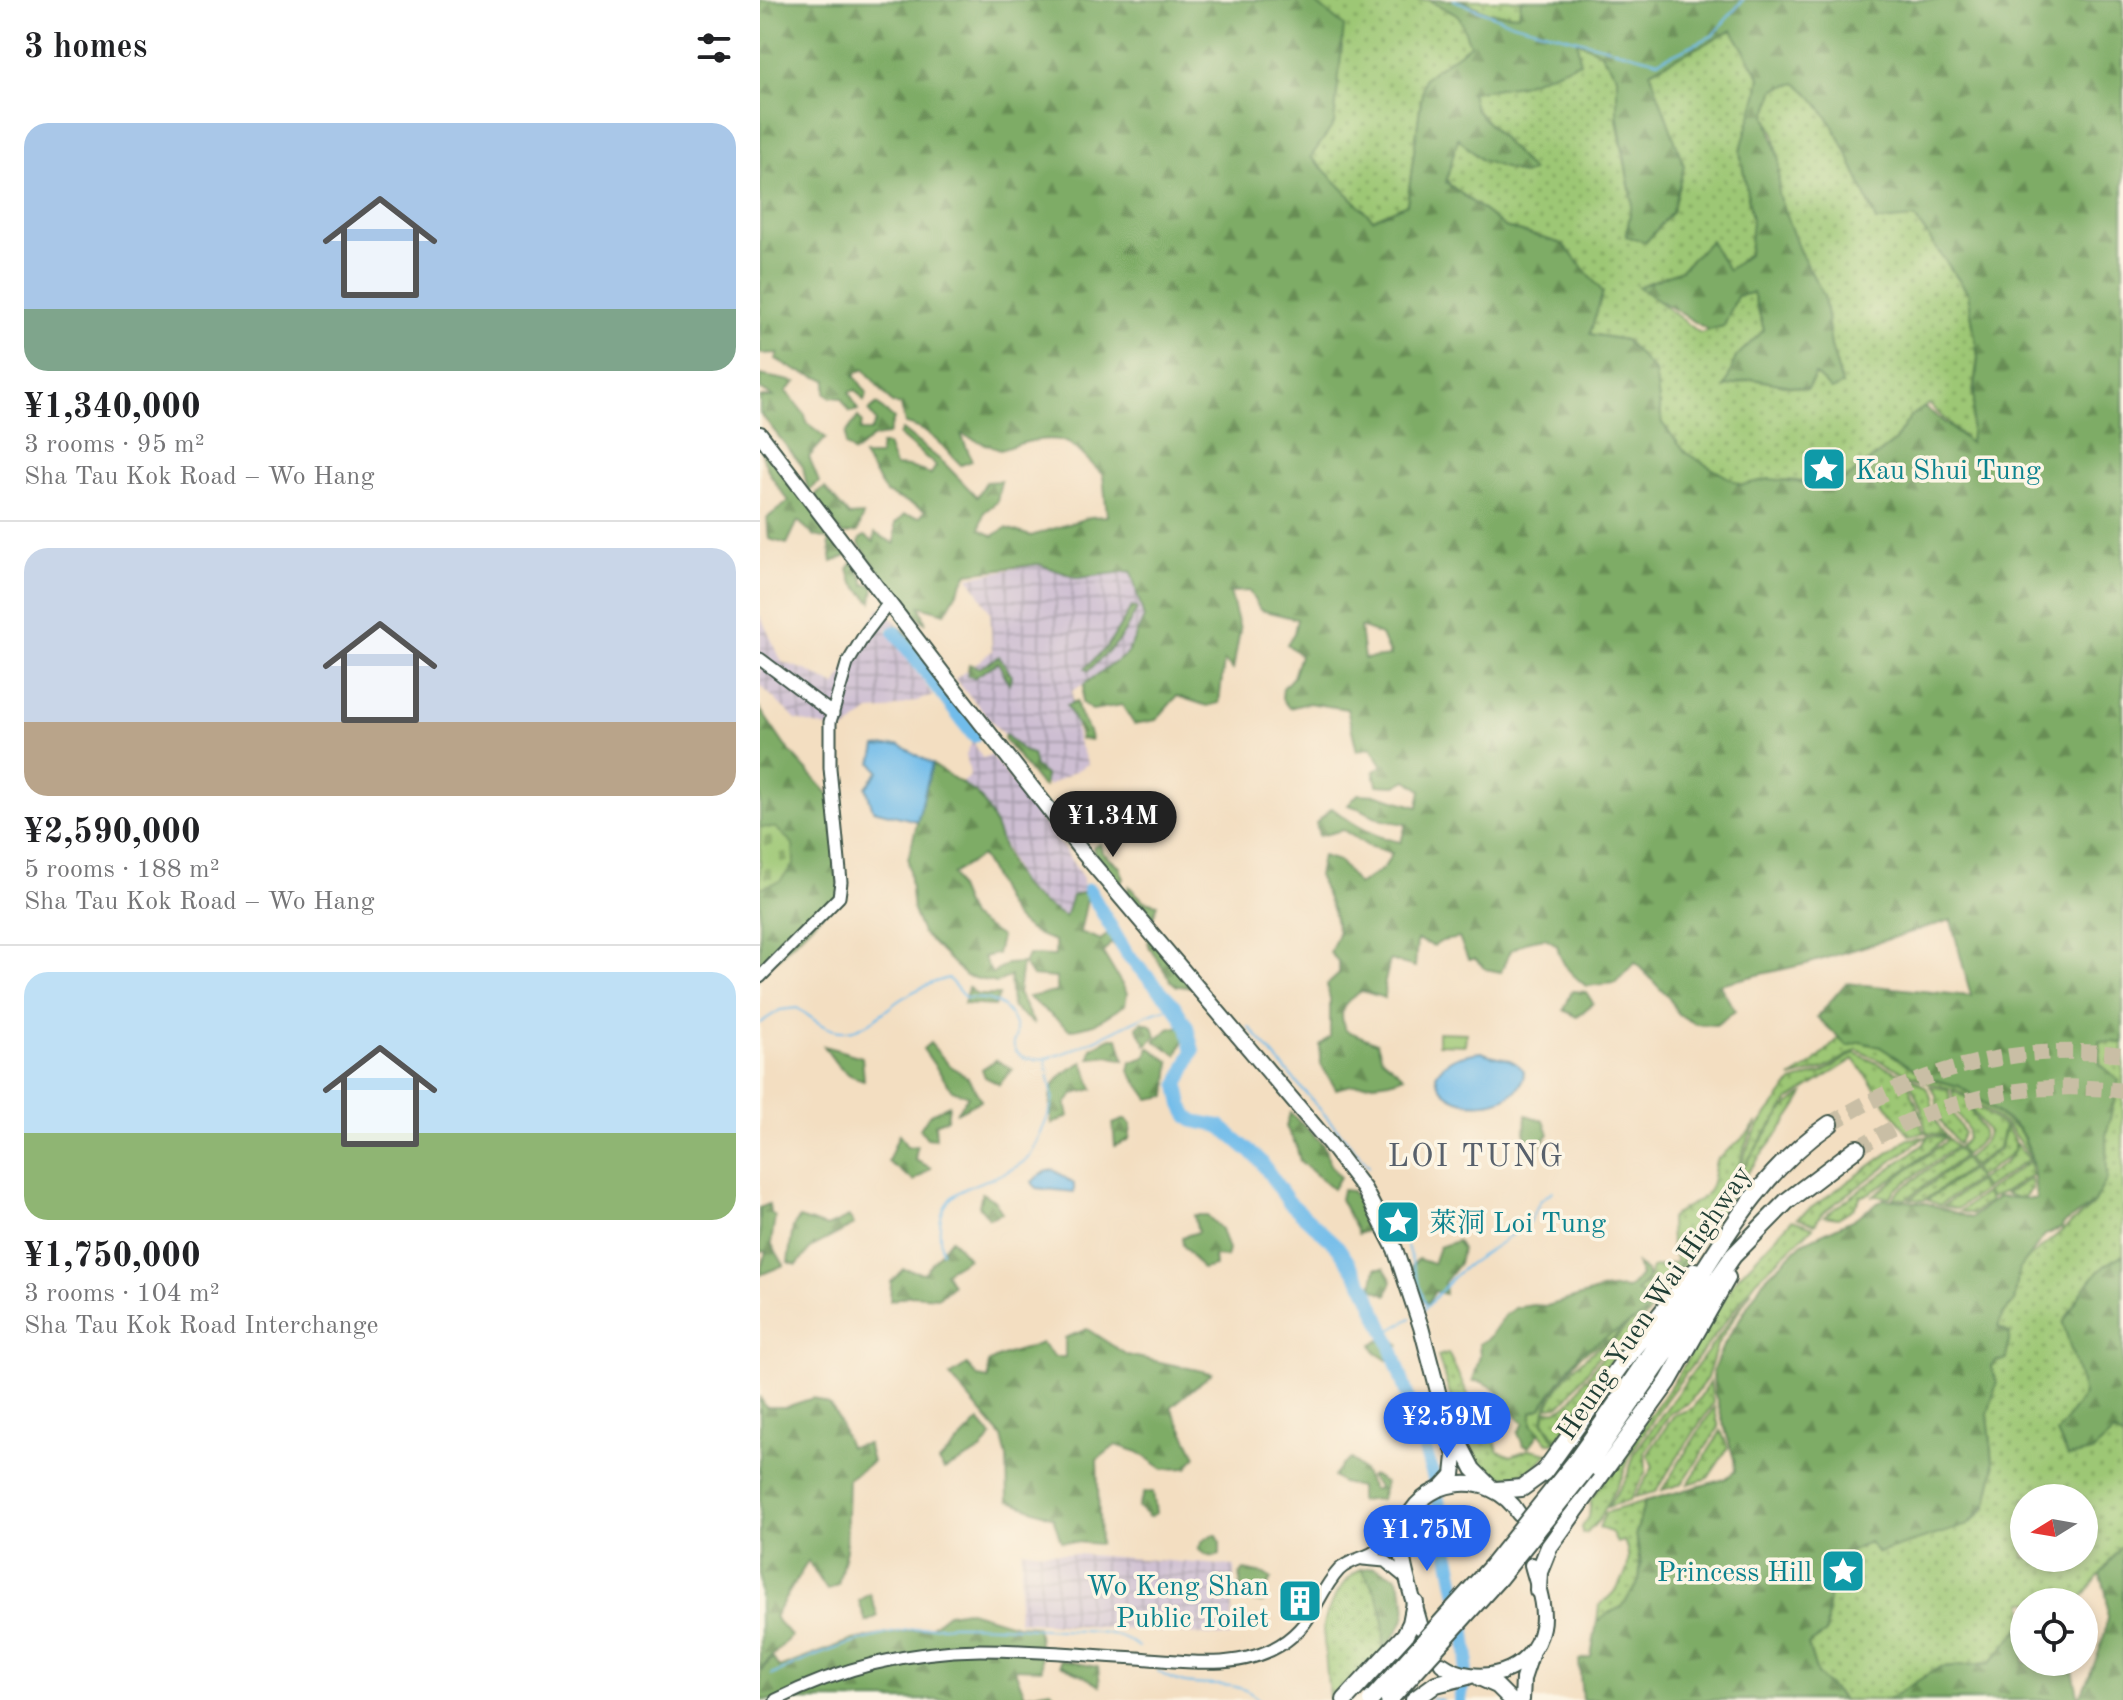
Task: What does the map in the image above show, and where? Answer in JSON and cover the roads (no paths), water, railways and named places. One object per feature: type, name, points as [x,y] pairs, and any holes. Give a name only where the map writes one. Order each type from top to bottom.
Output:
[{"type":"highway","name":"Heung Yuen Wai Highway","points":[[1389,1700],[1499,1578],[1580,1465],[1748,1203],[1777,1167],[1830,1124]]},
{"type":"highway","name":"Heung Yuen Wai Highway","points":[[1371,1700],[1580,1465],[1656,1370],[1713,1282],[1755,1232],[1806,1186],[1857,1148]]},
{"type":"highway","points":[[1538,1590],[1539,1572],[1549,1547],[1676,1370],[1755,1232]]},
{"type":"highway","points":[[1493,1488],[1522,1488],[1547,1469],[1679,1288],[1720,1243]]},
{"type":"highway","points":[[1345,1700],[1405,1635],[1415,1603]]},
{"type":"highway","points":[[1418,1697],[1436,1684],[1466,1675]]},
{"type":"main road","points":[[760,434],[888,604],[1080,849],[1351,1170],[1391,1239],[1416,1314],[1455,1456],[1451,1482]]},
{"type":"main road","points":[[1442,1405],[1469,1463],[1519,1514]]},
{"type":"main road","points":[[1421,1628],[1402,1543],[1408,1517],[1426,1496],[1451,1482],[1475,1483],[1493,1488]]},
{"type":"main road","points":[[1522,1700],[1523,1679],[1543,1625],[1532,1565]]},
{"type":"main road","points":[[1466,1675],[1515,1667],[1533,1651]]},
{"type":"main road","points":[[1466,1675],[1503,1691],[1511,1700]]},
{"type":"street","points":[[760,977],[839,897],[841,882],[830,768],[830,722],[847,664],[888,604]]},
{"type":"street","points":[[760,659],[833,714]]},
{"type":"street","points":[[776,1700],[822,1679],[859,1667],[940,1652],[1000,1651],[1215,1662],[1242,1660],[1269,1651],[1295,1634],[1315,1610],[1340,1569],[1384,1546],[1408,1517]]},
{"type":"street","points":[[1358,1559],[1380,1560],[1390,1564],[1401,1572],[1410,1585]]},
{"type":"water","points":[[900,745],[932,764],[917,821],[873,810],[866,787],[879,771],[872,763],[876,747]]},
{"type":"water","points":[[1482,1052],[1519,1066],[1524,1071],[1520,1085],[1511,1095],[1497,1101],[1466,1102],[1451,1097],[1441,1088],[1436,1075],[1440,1069],[1461,1056]]},
{"type":"water","points":[[1054,1170],[1074,1184],[1074,1192],[1036,1188],[1032,1182],[1047,1171]]},
{"type":"waterway","points":[[1454,0],[1506,21],[1658,61],[1712,36],[1743,0]]},
{"type":"waterway","points":[[895,632],[974,736]]},
{"type":"waterway","points":[[1089,890],[1128,956],[1174,1005],[1187,1027],[1193,1051],[1178,1085],[1188,1116],[1194,1121],[1220,1126],[1260,1160],[1288,1201],[1338,1247],[1365,1287],[1391,1346],[1433,1475],[1456,1590]]},
{"type":"waterway","points":[[760,1023],[780,1010],[797,1008],[829,1028],[849,1031],[866,1025],[912,992],[948,978],[965,998],[989,1000],[1003,1007],[1015,1024],[1013,1043],[1021,1056],[1037,1059],[1059,1055],[1153,1013],[1167,1009],[1179,1012]]},
{"type":"waterway","points":[[1249,1027],[1369,1166]]},
{"type":"waterway","points":[[942,1252],[940,1227],[943,1210],[951,1198],[964,1189],[1011,1170],[1027,1159],[1033,1149],[1052,1103],[1046,1060]]},
{"type":"waterway","points":[[1424,1310],[1453,1277],[1527,1225],[1541,1200],[1553,1191]]},
{"type":"waterway","points":[[1407,1246],[1426,1306]]},
{"type":"waterway","points":[[1386,1333],[1411,1318]]},
{"type":"waterway","points":[[1460,1700],[1468,1658],[1464,1624]]},
{"type":"waterway","points":[[772,1675],[860,1641],[906,1630],[953,1625],[1102,1632],[1121,1637],[1138,1647]]},
{"type":"waterway","points":[[1158,1671],[1184,1683],[1237,1687],[1259,1700]]},
{"type":"waterway","points":[[1431,1698],[1442,1700]]},
{"type":"tunnel","points":[[1830,1124],[1899,1088],[1970,1064],[2045,1053],[2123,1055]]},
{"type":"tunnel","points":[[1857,1148],[1919,1117],[1985,1097],[2053,1088],[2123,1091]]},
{"type":"place","name":"Kau Shui Tung","points":[[1824,469]]},
{"type":"place","name":"萊洞 Loi Tung","points":[[1398,1222]]},
{"type":"place","name":"Princess Hill","points":[[1843,1571]]},
{"type":"place","name":"Wo Keng Shan Public Toilet","points":[[1300,1601]]},
{"type":"district","name":"LOI TUNG","points":[[1476,1155]]}]
